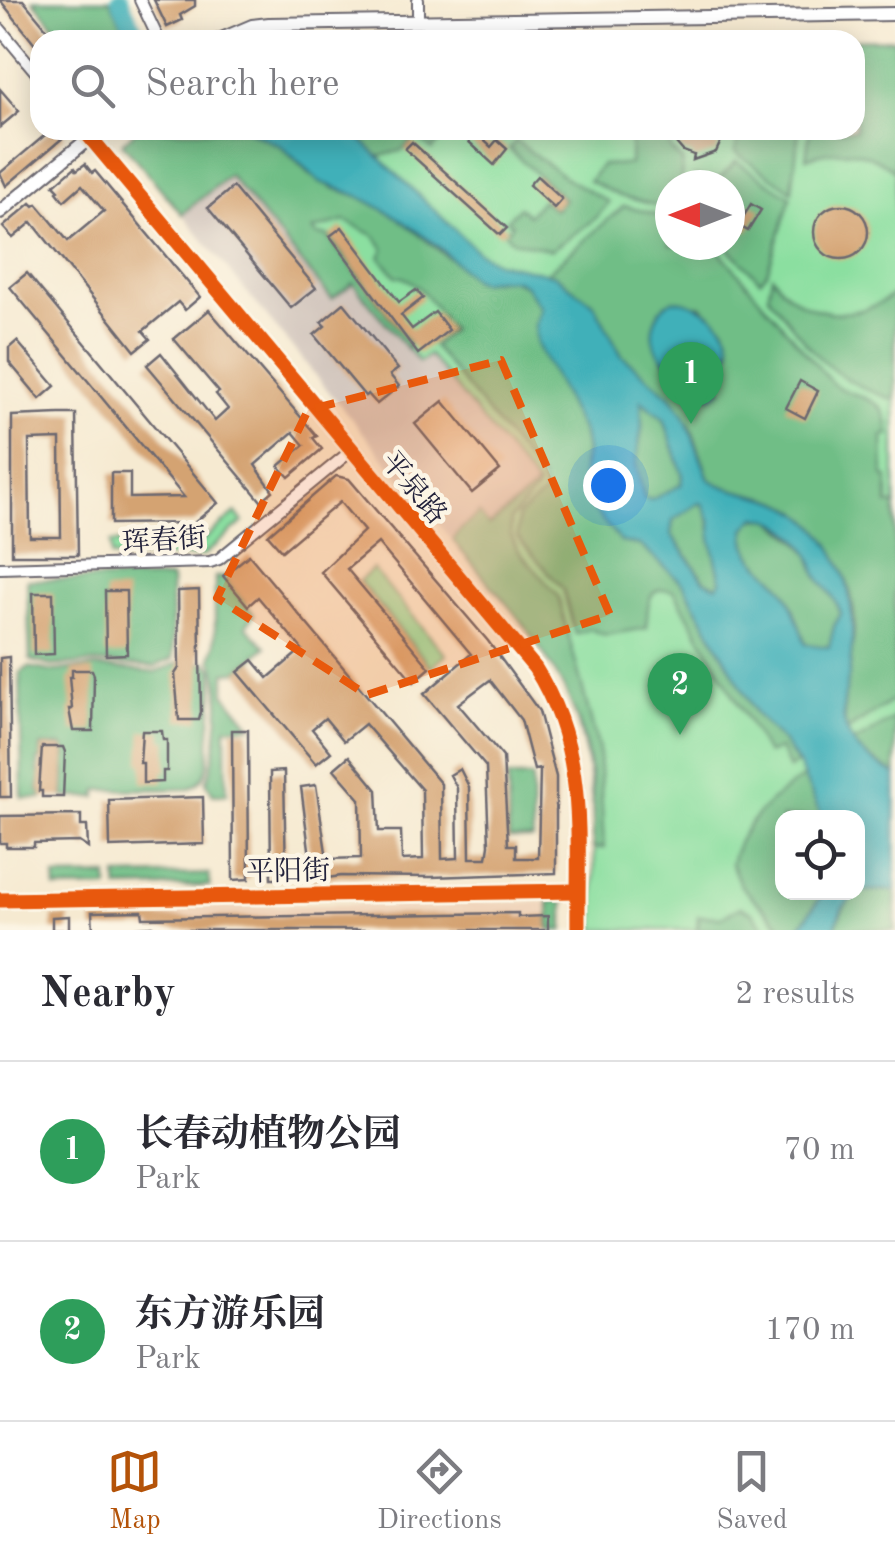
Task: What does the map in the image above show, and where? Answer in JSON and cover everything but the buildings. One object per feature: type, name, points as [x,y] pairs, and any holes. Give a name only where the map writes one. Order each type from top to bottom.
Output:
[{"type":"main road","points":[[243,30],[269,24],[895,14]]},
{"type":"main road","points":[[0,212],[82,140]]},
{"type":"street","points":[[140,0],[155,30]]},
{"type":"street","points":[[418,0],[418,22]]},
{"type":"street","points":[[0,29],[30,65]]},
{"type":"street","name":"平泉路","points":[[98,140],[534,668],[560,712],[576,780],[578,930]]},
{"type":"street","name":"珲春街","points":[[0,568],[219,559],[352,450]]},
{"type":"street","name":"平阳街","points":[[0,900],[578,891]]},
{"type":"highlighted area","points":[[501,360],[610,615],[367,695],[217,598],[308,410]]},
{"type":"shaded area","points":[[229,175],[332,299],[353,283],[418,362],[428,354],[537,486],[460,550],[182,214]]},
{"type":"shaded area","points":[[564,901],[564,930],[145,930],[144,908]]},
{"type":"green space","points":[[33,0],[110,0],[124,30],[58,30]]},
{"type":"green space","points":[[895,39],[895,930],[595,930],[591,790],[578,723],[549,659],[460,550],[537,486],[429,355],[419,362],[353,283],[332,299],[229,175],[182,214],[122,143],[125,140],[865,140],[865,40]]},
{"type":"green space","points":[[895,39],[895,171],[874,158],[852,152],[806,158],[809,140],[865,140],[865,40]]},
{"type":"green space","points":[[268,140],[281,146],[309,174],[397,217],[446,256],[490,281],[508,278],[525,285],[541,308],[535,326],[583,434],[583,464],[627,543],[640,545],[683,583],[757,715],[797,763],[789,769],[780,749],[767,754],[674,591],[658,590],[653,594],[647,628],[605,635],[590,629],[575,634],[563,589],[517,537],[518,516],[544,494],[542,480],[433,346],[451,330],[420,289],[396,276],[380,257],[384,249],[375,236],[345,221],[313,230],[317,235],[328,236],[409,343],[407,349],[353,283],[332,299],[229,175],[182,214],[122,143]]},
{"type":"green space","points":[[361,140],[412,140],[403,150],[378,157]]},
{"type":"green space","points":[[421,140],[440,140],[432,150]]},
{"type":"green space","points":[[631,140],[668,140],[671,150],[683,162],[682,170],[655,170],[655,205],[620,196],[589,181],[601,165],[630,164]]},
{"type":"green space","points":[[738,140],[798,140],[792,191],[735,152]]},
{"type":"green space","points":[[516,141],[569,180],[609,202],[596,218],[551,250],[514,241],[505,234],[512,224],[507,220],[519,207],[528,215],[542,200],[555,210],[564,199],[509,149]]},
{"type":"green space","points":[[736,161],[791,197],[767,273],[760,280],[740,260],[745,260],[745,170],[728,170]]},
{"type":"green space","points":[[624,206],[655,214],[655,260],[727,260],[833,384],[871,401],[884,412],[889,435],[883,436],[884,476],[888,477],[888,504],[895,504],[895,699],[846,731],[844,707],[854,615],[846,581],[830,548],[808,520],[786,504],[709,479],[691,427],[671,396],[622,356],[594,304],[555,275],[546,273]],"holes":[[[700,305],[725,328],[731,350],[723,362],[711,360],[702,365],[721,389],[711,397],[665,361],[657,317]]]},
{"type":"green space","points":[[772,276],[798,301],[830,312],[863,309],[895,293],[895,400],[852,382],[822,360],[768,295]]},
{"type":"green space","points":[[641,401],[664,419],[683,476],[681,485],[651,500],[644,498],[636,464],[642,427]]},
{"type":"green space","points":[[537,486],[510,520],[511,535],[517,549],[558,596],[599,750],[604,848],[593,848],[589,763],[569,700],[537,643],[453,541],[479,513],[489,526]]},
{"type":"green space","points":[[695,504],[703,504],[708,514],[721,582],[717,586],[705,580],[671,534],[673,520]]},
{"type":"green space","points":[[236,513],[243,522],[203,556],[111,557],[111,543],[201,542]]},
{"type":"green space","points":[[769,518],[810,555],[820,580],[836,599],[841,614],[829,647],[806,645],[786,593],[749,551],[745,529],[751,519]]},
{"type":"green space","points":[[373,569],[446,655],[431,667],[359,581]]},
{"type":"green space","points":[[215,577],[223,577],[254,614],[246,626],[266,647],[237,672],[225,672],[225,694],[251,726],[226,728],[227,794],[213,794],[206,782],[214,757],[218,720],[218,683],[211,660],[215,643]]},
{"type":"green space","points":[[171,578],[173,659],[154,667],[96,663],[51,666],[30,660],[27,580]]},
{"type":"green space","points":[[205,662],[213,669],[208,766],[202,779],[188,789],[98,790],[97,797],[64,797],[66,751],[63,746],[41,746],[38,791],[42,798],[22,798],[20,673],[29,667],[51,671],[96,667],[154,672],[179,663]]},
{"type":"green space","points":[[895,718],[895,774],[861,753],[853,743]]},
{"type":"green space","points":[[508,777],[532,777],[533,839],[509,839]]},
{"type":"green space","points":[[804,777],[819,810],[775,810],[775,900],[818,900],[798,930],[785,930],[741,886],[731,864],[749,825]]},
{"type":"green space","points":[[209,874],[210,886],[118,888],[117,876]]},
{"type":"green space","points":[[108,876],[108,888],[56,889],[55,877]]},
{"type":"green space","points":[[865,890],[895,890],[895,930],[834,930],[849,900],[865,900]]},
{"type":"green space","points":[[549,901],[564,901],[564,930],[550,930]]},
{"type":"green space","points":[[741,907],[752,912],[766,930],[697,930],[698,916],[721,917]]},
{"type":"water","points":[[268,140],[361,140],[477,251],[496,262],[555,275],[594,304],[622,356],[671,396],[684,414],[709,479],[733,490],[783,503],[808,519],[823,536],[843,572],[852,612],[844,722],[860,750],[895,774],[895,890],[865,891],[865,810],[819,810],[798,764],[757,715],[683,583],[640,545],[621,542],[589,504],[582,478],[586,451],[583,434],[537,344],[535,326],[541,308],[525,285],[516,280],[473,280],[440,248],[397,217],[320,182],[281,146]],"holes":[[[641,401],[664,419],[683,476],[681,485],[651,500],[644,498],[636,464],[642,427]],[[703,504],[711,522],[721,581],[717,586],[704,580],[671,534],[673,520]],[[756,517],[789,530],[802,543],[817,575],[835,600],[841,614],[829,647],[806,644],[786,593],[749,551],[745,529]]]},
{"type":"water","points":[[672,300],[707,312],[725,329],[730,340],[724,362],[706,361],[702,366],[722,390],[711,397],[668,364],[654,343],[656,318]]},
{"type":"water","points":[[818,900],[850,900],[834,930],[798,930]]},
{"type":"waterway","points":[[120,0],[134,30]]},
{"type":"cycle path","points":[[92,140],[535,668],[552,699],[572,763],[578,828],[578,930]]},
{"type":"cycle path","points":[[0,900],[577,891]]},
{"type":"place","name":"长春动植物公园","points":[[691,424]]},
{"type":"place","name":"东方游乐园","points":[[680,735]]}]
